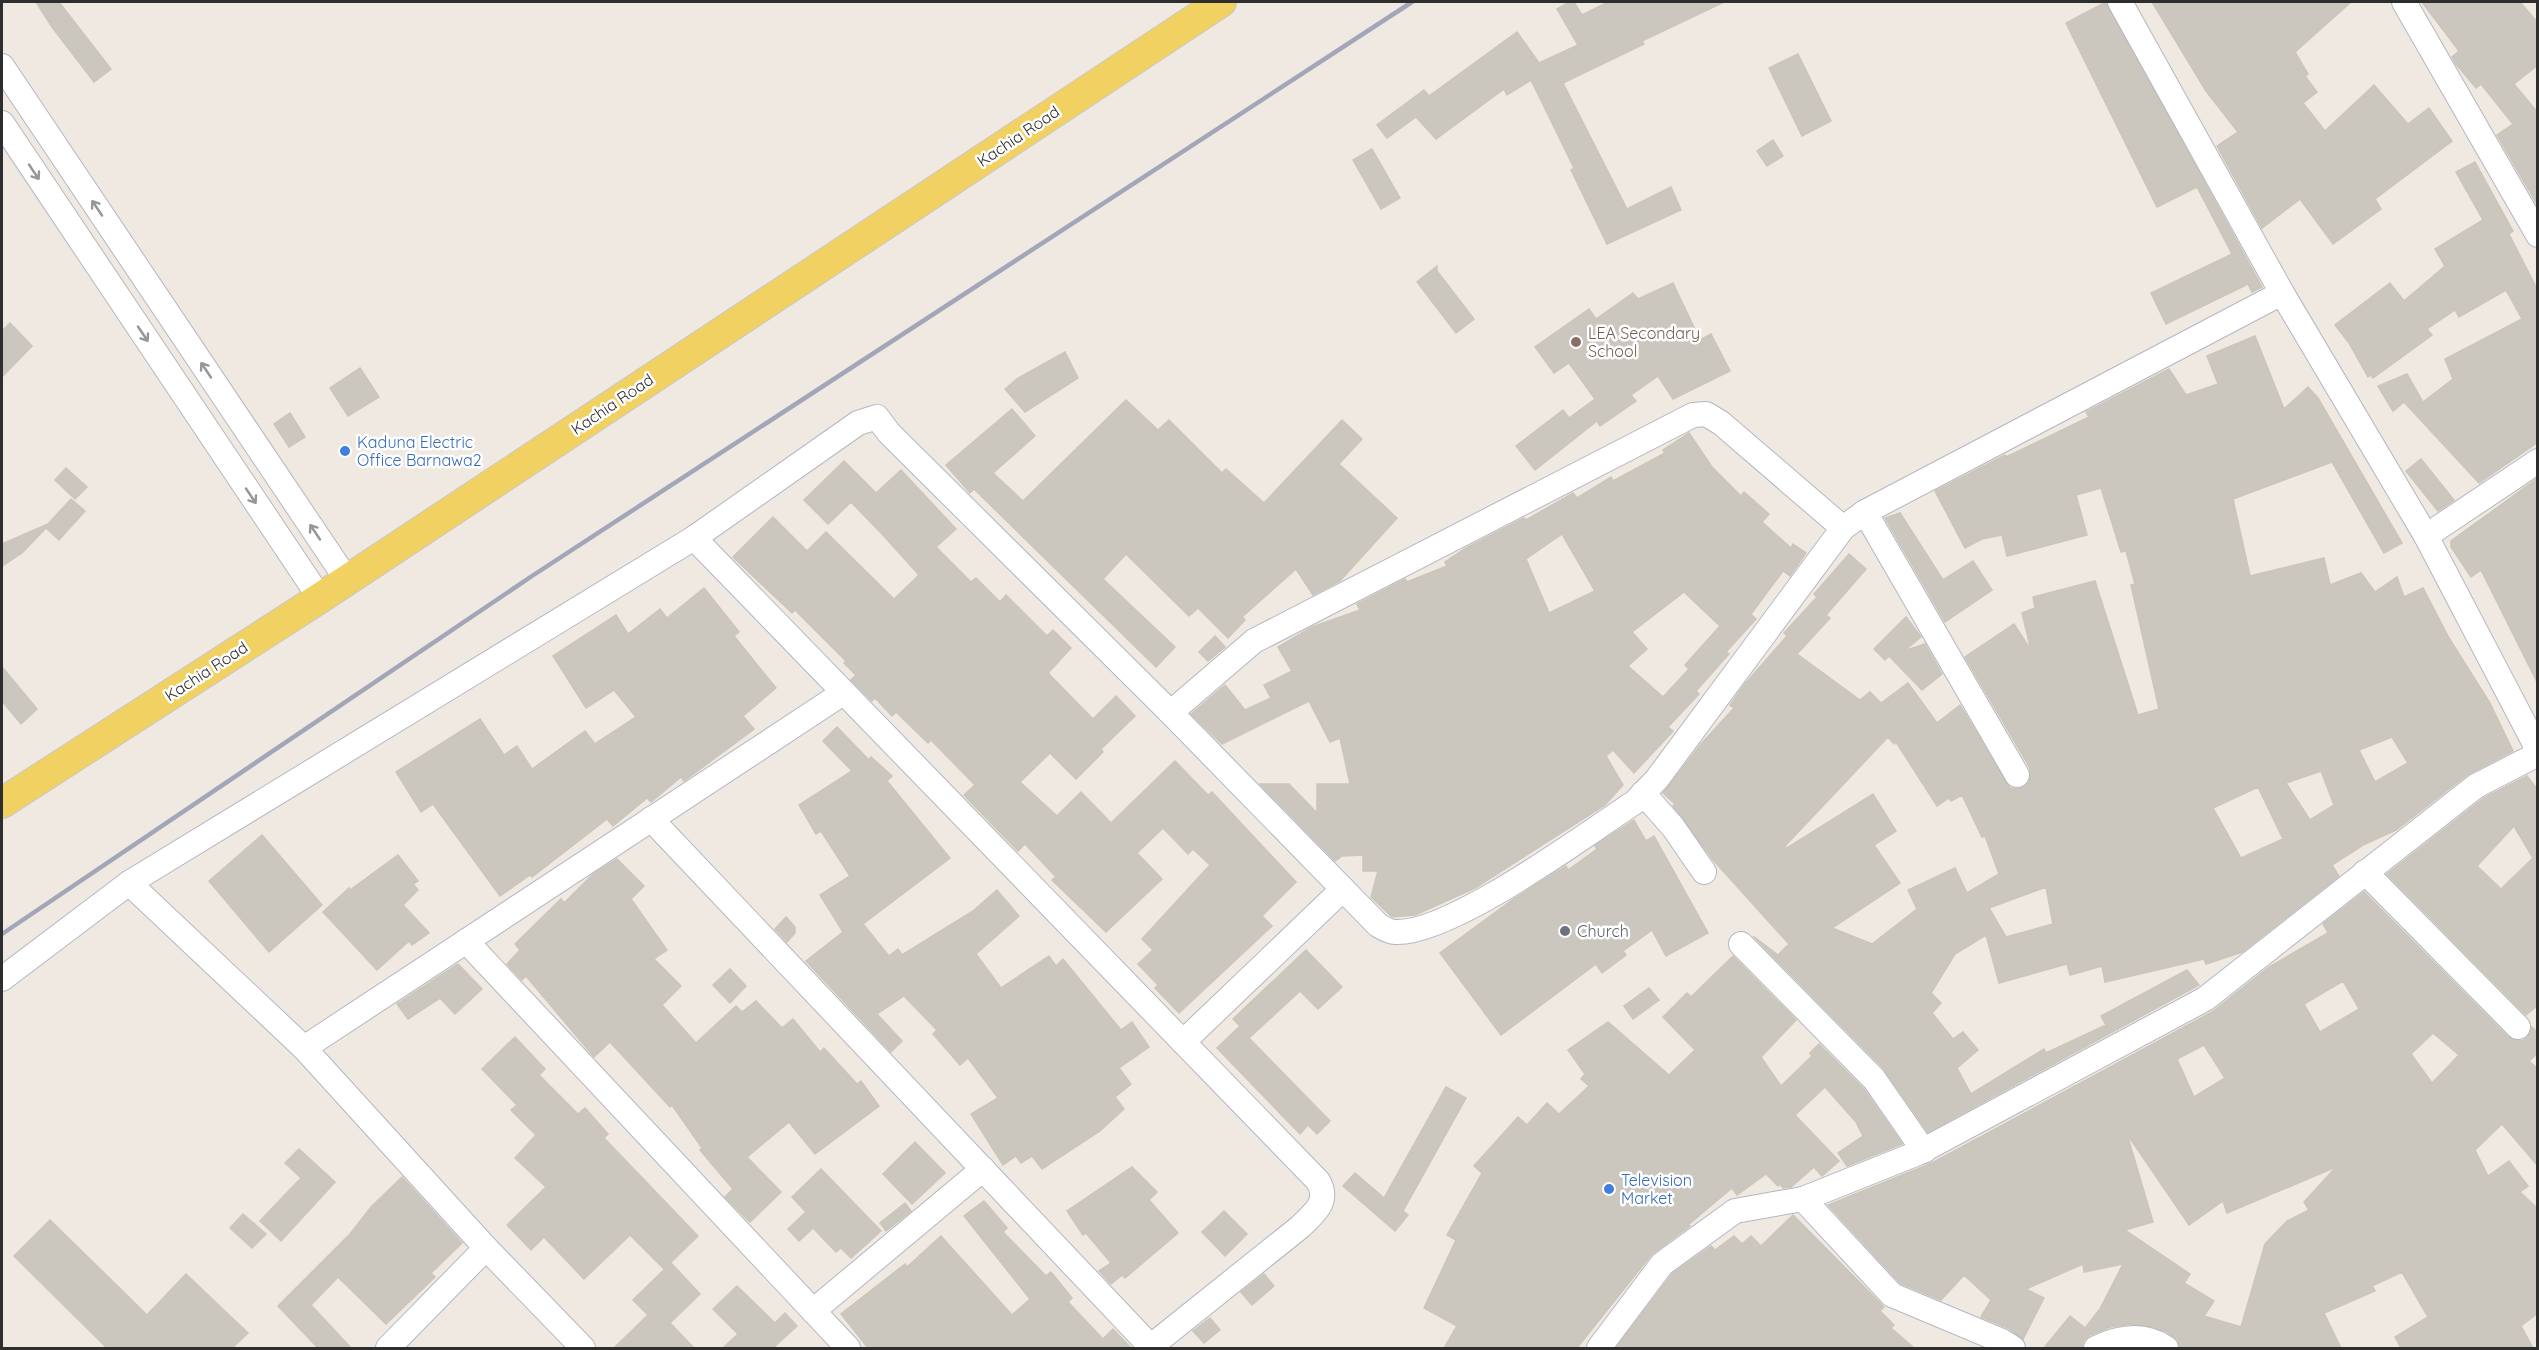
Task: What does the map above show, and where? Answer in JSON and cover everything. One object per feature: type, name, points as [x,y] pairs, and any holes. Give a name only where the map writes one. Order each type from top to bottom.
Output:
[{"type":"main road","name":"Kachia Road","points":[[2,803],[320,598],[1221,2]]},
{"type":"street","points":[[1599,1348],[1662,1264],[1735,1211],[1803,1199],[1924,1151],[2205,999],[2476,786],[2538,752],[2426,536],[2282,293],[2120,2]]},
{"type":"street","points":[[2404,2],[2538,235]]},
{"type":"street","points":[[2,66],[347,580]]},
{"type":"street","points":[[2,123],[320,598]]},
{"type":"street","points":[[2,979],[129,883],[694,538],[858,423],[877,417],[889,433],[1169,711],[1378,925],[1392,932],[1410,931],[1466,911],[1635,802],[1657,779],[1843,528],[1865,512],[2282,293]]},
{"type":"street","points":[[1169,711],[1254,641],[1693,415],[1706,414],[1721,423],[1843,528]]},
{"type":"street","points":[[2426,536],[2538,461]]},
{"type":"street","points":[[1865,512],[2017,775]]},
{"type":"street","points":[[651,819],[1151,1348],[1300,1227],[1321,1206],[1324,1191],[1318,1181],[694,538]]},
{"type":"street","points":[[303,1048],[843,693]]},
{"type":"street","points":[[1642,793],[1673,827],[1704,872]]},
{"type":"street","points":[[2366,872],[2518,1027]]},
{"type":"street","points":[[129,883],[303,1048],[486,1248],[583,1348]]},
{"type":"street","points":[[1183,1042],[1343,889]]},
{"type":"street","points":[[466,941],[848,1348]]},
{"type":"street","points":[[1741,944],[1874,1079],[1924,1151]]},
{"type":"street","points":[[813,1311],[982,1169]]},
{"type":"street","points":[[1803,1199],[1892,1295],[2002,1341],[2013,1348]]},
{"type":"street","points":[[388,1348],[486,1248]]},
{"type":"street","points":[[2096,1348],[2132,1337],[2157,1342],[2166,1348]]},
{"type":"building","points":[[36,2],[59,2],[111,69],[94,82]]},
{"type":"building","points":[[1569,2],[1574,2],[1582,15],[1608,2],[1724,2],[1642,41],[1644,44],[1563,83],[1627,209],[1671,187],[1681,210],[1607,244],[1571,170],[1574,168],[1531,80],[1507,95],[1504,89],[1436,139],[1416,117],[1387,138],[1377,125],[1424,90],[1429,96],[1517,32],[1539,63],[1578,45],[1557,9]]},
{"type":"building","points":[[2106,2],[2262,287],[2252,292],[2248,284],[2166,324],[2151,293],[2232,254],[2197,187],[2157,207],[2066,23]]},
{"type":"building","points":[[2152,2],[2351,2],[2295,52],[2308,74],[2305,76],[2317,92],[2303,103],[2325,131],[2374,85],[2408,124],[2429,108],[2452,141],[2375,199],[2381,209],[2333,244],[2300,199],[2262,228],[2217,146],[2238,132],[2206,91]]},
{"type":"building","points":[[2422,2],[2520,2],[2538,23],[2538,65],[2514,84],[2538,113],[2538,206],[2497,135],[2513,124],[2481,84],[2476,88],[2456,64],[2452,57],[2459,51]]},
{"type":"building","points":[[1798,54],[1831,121],[1802,136],[1769,68]]},
{"type":"building","points":[[1773,140],[1783,156],[1767,166],[1757,151]]},
{"type":"building","points":[[1372,149],[1400,198],[1381,209],[1353,160]]},
{"type":"building","points":[[2475,162],[2513,231],[2509,234],[2538,291],[2538,442],[2479,483],[2404,402],[2393,411],[2378,386],[2407,374],[2423,402],[2453,379],[2445,359],[2522,319],[2506,290],[2459,317],[2455,310],[2427,329],[2432,335],[2373,378],[2371,375],[2368,377],[2349,343],[2335,325],[2390,283],[2404,301],[2445,266],[2435,249],[2483,220],[2456,172]]},
{"type":"building","points":[[1437,266],[1437,271],[1474,319],[1456,333],[1417,282]]},
{"type":"building","points":[[1673,283],[1700,340],[1711,334],[1730,371],[1673,399],[1658,376],[1631,395],[1636,401],[1600,426],[1597,421],[1535,470],[1516,446],[1563,410],[1569,418],[1595,399],[1569,363],[1554,373],[1535,347],[1589,309],[1596,319],[1633,293],[1638,299]]},
{"type":"building","points":[[10,323],[32,346],[2,377],[2,331]]},
{"type":"building","points":[[2255,336],[2284,409],[2308,387],[2318,398],[2402,543],[2384,553],[2332,462],[2233,499],[2250,576],[2324,558],[2330,585],[2361,573],[2375,592],[2397,577],[2404,597],[2423,588],[2449,638],[2490,703],[2513,751],[2467,775],[2396,830],[2363,845],[2332,865],[2339,876],[2242,952],[2206,964],[2204,959],[2105,982],[2102,966],[2070,975],[2067,964],[1999,983],[1986,935],[1955,954],[1931,993],[1941,1003],[1932,1013],[1953,1039],[1963,1032],[1978,1050],[1957,1068],[1971,1094],[2044,1049],[2046,1053],[2106,1025],[2101,1016],[2187,970],[2199,985],[1928,1132],[1884,1069],[1753,936],[1778,955],[1789,944],[1714,861],[1673,806],[1675,804],[1663,793],[1701,744],[1734,708],[1730,705],[1744,685],[1787,636],[1784,633],[1817,597],[1814,594],[1849,554],[1866,569],[1826,615],[1830,618],[1797,654],[1860,700],[1870,692],[1881,703],[1908,683],[1937,723],[1960,705],[2010,788],[2018,789],[2029,783],[2030,768],[1965,657],[2014,624],[2031,650],[2022,613],[2035,608],[2033,597],[2095,581],[2138,715],[2159,709],[2131,585],[2135,584],[2126,551],[2121,552],[2101,488],[2076,495],[2087,535],[2007,556],[2002,535],[1982,539],[1965,548],[1935,491],[2005,455],[2006,457],[2089,417],[2086,412],[2169,369],[2186,395],[2218,384],[2207,356]],"holes":[[[1888,737],[1894,744],[1896,742],[1937,806],[1949,798],[1951,801],[1962,795],[1982,837],[1985,836],[1999,874],[1967,893],[1955,868],[1908,890],[1917,909],[1872,944],[1832,928],[1900,883],[1874,845],[1896,831],[1873,794],[1787,848],[1785,846]],[[2392,737],[2408,763],[2375,782],[2359,750]],[[2321,771],[2334,805],[2310,820],[2286,783]],[[2258,787],[2283,839],[2241,858],[2213,808]],[[2046,887],[2053,924],[2006,937],[1989,908]]]},
{"type":"building","points":[[1065,352],[1078,378],[1025,412],[1005,389],[1018,378]]},
{"type":"building","points":[[360,368],[379,397],[348,416],[330,388]]},
{"type":"building","points":[[1126,400],[1158,430],[1169,420],[1222,473],[1226,469],[1264,503],[1342,420],[1362,439],[1339,464],[1397,518],[1340,581],[1313,595],[1296,569],[1242,617],[1245,620],[1228,638],[1198,608],[1189,616],[1126,554],[1103,579],[1175,647],[1156,667],[974,489],[970,493],[946,465],[1012,409],[1035,436],[993,473],[1023,501]]},
{"type":"building","points":[[290,413],[305,437],[289,447],[274,424]]},
{"type":"building","points":[[1689,433],[1712,467],[1741,496],[1744,492],[1769,514],[1762,522],[1791,548],[1793,544],[1806,553],[1790,576],[1783,571],[1751,614],[1756,619],[1726,652],[1729,654],[1696,691],[1699,694],[1668,727],[1673,731],[1634,773],[1613,750],[1606,756],[1623,785],[1605,805],[1475,888],[1415,915],[1392,917],[1371,897],[1378,871],[1363,871],[1363,855],[1342,856],[1335,861],[1260,784],[1289,784],[1317,813],[1317,784],[1350,784],[1340,738],[1330,742],[1309,701],[1222,744],[1191,714],[1225,685],[1245,710],[1271,698],[1264,685],[1292,671],[1278,647],[1312,627],[1360,610],[1357,604],[1405,579],[1407,582],[1447,566],[1445,562],[1466,548],[1524,518],[1526,520],[1573,493],[1577,498],[1611,477],[1613,481],[1665,453],[1663,450]],"holes":[[[1562,534],[1595,591],[1549,613],[1526,559]],[[1684,592],[1720,626],[1685,665],[1689,669],[1663,697],[1628,666],[1647,649],[1632,632]]]},
{"type":"building","points":[[2421,459],[2454,500],[2438,511],[2406,471]]},
{"type":"building","points":[[844,461],[876,493],[901,470],[956,529],[936,547],[971,582],[976,578],[1000,602],[1006,595],[1047,636],[1053,630],[1071,648],[1048,673],[1093,719],[1116,696],[1135,716],[1101,749],[1103,752],[1076,779],[1050,753],[1020,782],[1057,816],[1081,792],[1111,823],[1175,761],[1208,795],[1212,792],[1296,882],[1262,916],[1272,926],[1179,1013],[1155,988],[1158,985],[1138,964],[1153,950],[1142,939],[1210,865],[1193,849],[1188,854],[1163,828],[1137,853],[1162,879],[1106,932],[1052,880],[1056,877],[1025,844],[1018,851],[964,795],[975,785],[931,740],[928,743],[896,712],[892,716],[875,698],[872,701],[851,680],[856,675],[844,663],[846,661],[795,610],[792,613],[733,557],[773,517],[807,551],[826,532],[894,599],[919,575],[882,534],[851,502],[828,524],[804,500]]},
{"type":"building","points":[[66,468],[87,487],[75,499],[55,480]]},
{"type":"building","points":[[2538,478],[2538,684],[2481,570],[2471,577],[2451,547],[2451,541]]},
{"type":"building","points":[[71,499],[85,511],[59,540],[46,528],[22,553],[2,566],[2,544],[48,524]]},
{"type":"building","points":[[1900,513],[1943,580],[1973,561],[1992,590],[1945,622],[1885,518]]},
{"type":"building","points":[[704,588],[739,632],[734,636],[776,688],[743,716],[754,729],[684,781],[681,777],[651,802],[647,798],[613,826],[607,819],[532,877],[530,875],[500,896],[433,804],[421,812],[396,772],[480,719],[504,755],[517,746],[532,769],[585,731],[595,744],[636,717],[614,690],[586,708],[553,656],[616,615],[628,634],[660,609],[667,618]]},
{"type":"building","points":[[1906,617],[1921,637],[1904,651],[1925,644],[1942,674],[1922,690],[1889,656],[1885,660],[1874,649]]},
{"type":"building","points":[[1215,636],[1225,647],[1208,661],[1199,652]]},
{"type":"building","points":[[2,667],[37,709],[21,724],[2,701]]},
{"type":"building","points":[[837,727],[869,760],[871,757],[892,776],[887,781],[950,858],[863,924],[889,956],[898,949],[902,955],[973,911],[997,890],[1019,916],[976,954],[1001,988],[1049,956],[1056,966],[1063,959],[1121,1030],[1132,1022],[1149,1047],[1119,1068],[1131,1084],[1115,1097],[1124,1109],[1100,1131],[1042,1169],[1032,1156],[1021,1163],[1016,1156],[1003,1165],[971,1114],[998,1098],[968,1058],[960,1065],[933,1034],[937,1030],[904,996],[877,1014],[902,1041],[891,1052],[806,961],[843,932],[820,895],[850,876],[821,831],[816,834],[799,805],[852,771],[823,741]]},
{"type":"building","points":[[2527,776],[2538,790],[2538,1005],[2526,1015],[2387,874],[2484,798]],"holes":[[[2514,826],[2533,858],[2501,889],[2477,866]]]},
{"type":"building","points":[[1634,820],[1646,841],[1654,836],[1708,933],[1666,956],[1652,930],[1623,951],[1626,955],[1602,973],[1596,964],[1501,1035],[1440,953],[1512,900],[1566,866],[1568,870],[1597,849],[1595,846]]},
{"type":"building","points":[[262,835],[322,905],[269,952],[209,881]]},
{"type":"building","points":[[398,855],[418,881],[413,884],[418,890],[403,905],[429,933],[412,945],[409,941],[377,970],[323,912],[349,888],[350,890]]},
{"type":"building","points":[[617,859],[644,886],[631,899],[667,950],[654,959],[681,986],[662,1005],[696,1043],[736,1006],[742,1012],[756,1001],[782,1028],[793,1019],[820,1052],[824,1048],[857,1084],[861,1081],[879,1106],[815,1154],[789,1122],[747,1157],[781,1192],[750,1222],[725,1197],[733,1189],[700,1150],[702,1148],[672,1105],[670,1107],[610,1042],[594,1057],[526,976],[522,980],[507,964],[520,950],[515,944],[561,899],[564,903],[593,874]]},
{"type":"building","points":[[2364,892],[2508,1037],[2522,1041],[2528,1037],[2532,1027],[2538,1033],[2538,1053],[2529,1061],[2538,1069],[2538,1166],[2502,1124],[2475,1150],[2488,1176],[2509,1161],[2528,1186],[2520,1192],[2538,1209],[2538,1313],[2521,1326],[2533,1348],[2401,1348],[2395,1337],[2428,1317],[2402,1272],[2372,1286],[2375,1291],[2324,1313],[2341,1348],[2180,1348],[2178,1340],[2165,1331],[2132,1324],[2110,1327],[2090,1335],[2084,1340],[2082,1348],[2044,1348],[2070,1316],[2085,1328],[2100,1309],[2123,1264],[2084,1272],[2083,1264],[2026,1289],[2044,1298],[2023,1339],[2008,1328],[1981,1317],[1991,1300],[1964,1275],[1941,1300],[1900,1283],[1828,1205],[1932,1163],[2212,1012],[2269,967],[2328,933],[2323,924]],"holes":[[[2343,981],[2359,1009],[2320,1032],[2304,1004]],[[2433,1033],[2459,1055],[2432,1083],[2411,1054]],[[2204,1045],[2225,1078],[2194,1097],[2177,1059]],[[2127,1134],[2189,1225],[2223,1201],[2227,1213],[2336,1167],[2304,1202],[2309,1210],[2287,1221],[2265,1244],[2241,1327],[2204,1316],[2214,1301],[2184,1283],[2190,1274],[2125,1230],[2153,1222]]]},
{"type":"building","points":[[786,917],[795,927],[795,933],[787,942],[775,929]]},
{"type":"building","points":[[1306,950],[1342,987],[1318,1009],[1300,991],[1249,1038],[1330,1121],[1317,1134],[1308,1125],[1300,1134],[1217,1048],[1240,1026],[1233,1019]]},
{"type":"building","name":"Television Market","points":[[1733,956],[1796,1020],[1761,1057],[1781,1086],[1812,1056],[1810,1053],[1819,1044],[1863,1088],[1902,1144],[1847,1166],[1838,1153],[1863,1136],[1856,1122],[1825,1087],[1795,1115],[1839,1161],[1822,1176],[1814,1167],[1791,1187],[1783,1188],[1780,1184],[1778,1186],[1766,1174],[1737,1195],[1732,1188],[1688,1225],[1690,1226],[1651,1255],[1577,1348],[1444,1348],[1457,1326],[1424,1308],[1456,1240],[1447,1235],[1482,1173],[1474,1166],[1518,1117],[1527,1125],[1547,1103],[1559,1114],[1589,1086],[1581,1079],[1585,1074],[1568,1050],[1608,1022],[1669,1075],[1695,1050],[1663,1017],[1687,993],[1691,997]]},
{"type":"building","points":[[458,964],[482,989],[455,1014],[440,998],[408,1019],[397,1004]]},
{"type":"building","points":[[730,969],[746,986],[730,1003],[713,985]]},
{"type":"building","points":[[1649,988],[1659,1000],[1633,1019],[1624,1006]]},
{"type":"building","points":[[515,1037],[545,1069],[539,1075],[578,1114],[585,1108],[608,1134],[604,1138],[698,1236],[664,1269],[630,1235],[584,1279],[544,1237],[531,1250],[507,1225],[546,1187],[515,1158],[536,1135],[511,1110],[517,1105],[482,1069]]},
{"type":"building","points":[[1446,1087],[1466,1098],[1403,1211],[1408,1215],[1395,1231],[1343,1186],[1355,1173],[1384,1198]]},
{"type":"building","points":[[915,1142],[945,1173],[912,1204],[883,1174]]},
{"type":"building","points":[[299,1149],[335,1182],[281,1241],[260,1221],[301,1178],[285,1163]]},
{"type":"building","points":[[1132,1167],[1157,1192],[1149,1200],[1178,1233],[1125,1278],[1122,1275],[1111,1284],[1099,1271],[1111,1263],[1086,1233],[1083,1235],[1067,1211]]},
{"type":"building","points":[[821,1169],[881,1231],[851,1258],[841,1248],[836,1252],[813,1228],[799,1241],[788,1229],[806,1212],[792,1197]]},
{"type":"building","points":[[402,1177],[462,1243],[431,1273],[435,1277],[386,1324],[338,1277],[311,1305],[351,1348],[318,1348],[278,1306],[350,1234],[371,1207]]},
{"type":"building","points":[[984,1201],[1007,1228],[1003,1232],[1046,1276],[1051,1272],[1072,1298],[1068,1302],[1103,1339],[1113,1329],[1131,1348],[868,1348],[841,1314],[905,1264],[907,1267],[941,1236],[1012,1315],[1030,1299],[964,1216]]},
{"type":"building","points":[[905,1203],[911,1211],[886,1231],[880,1223]]},
{"type":"building","points":[[1224,1211],[1247,1234],[1225,1256],[1202,1232]]},
{"type":"building","points":[[243,1214],[266,1234],[252,1248],[230,1228]]},
{"type":"building","points":[[1793,1215],[1884,1307],[1880,1311],[1894,1325],[1891,1328],[1914,1348],[1616,1348],[1672,1274],[1711,1246],[1715,1250],[1734,1236],[1742,1244],[1751,1236],[1761,1246]]},
{"type":"building","points":[[50,1220],[147,1315],[186,1274],[248,1333],[232,1348],[107,1348],[14,1256]]},
{"type":"building","points":[[671,1263],[700,1294],[670,1323],[694,1348],[614,1348],[648,1315],[633,1300]]},
{"type":"building","points":[[1264,1274],[1274,1286],[1252,1305],[1241,1292]]},
{"type":"building","points":[[737,1286],[775,1323],[785,1313],[797,1326],[773,1348],[723,1348],[738,1334],[713,1309]]},
{"type":"building","points":[[1210,1318],[1220,1330],[1204,1343],[1193,1331]]},
{"type":"railway","points":[[2,934],[532,576],[1412,2]]},
{"type":"place","name":"LEA Secondary School","points":[[1576,342]]},
{"type":"place","name":"Kaduna Electric Office Barnawa2","points":[[345,451]]},
{"type":"place","name":"Church","points":[[1565,931]]},
{"type":"place","name":"Television Market","points":[[1609,1189]]}]
